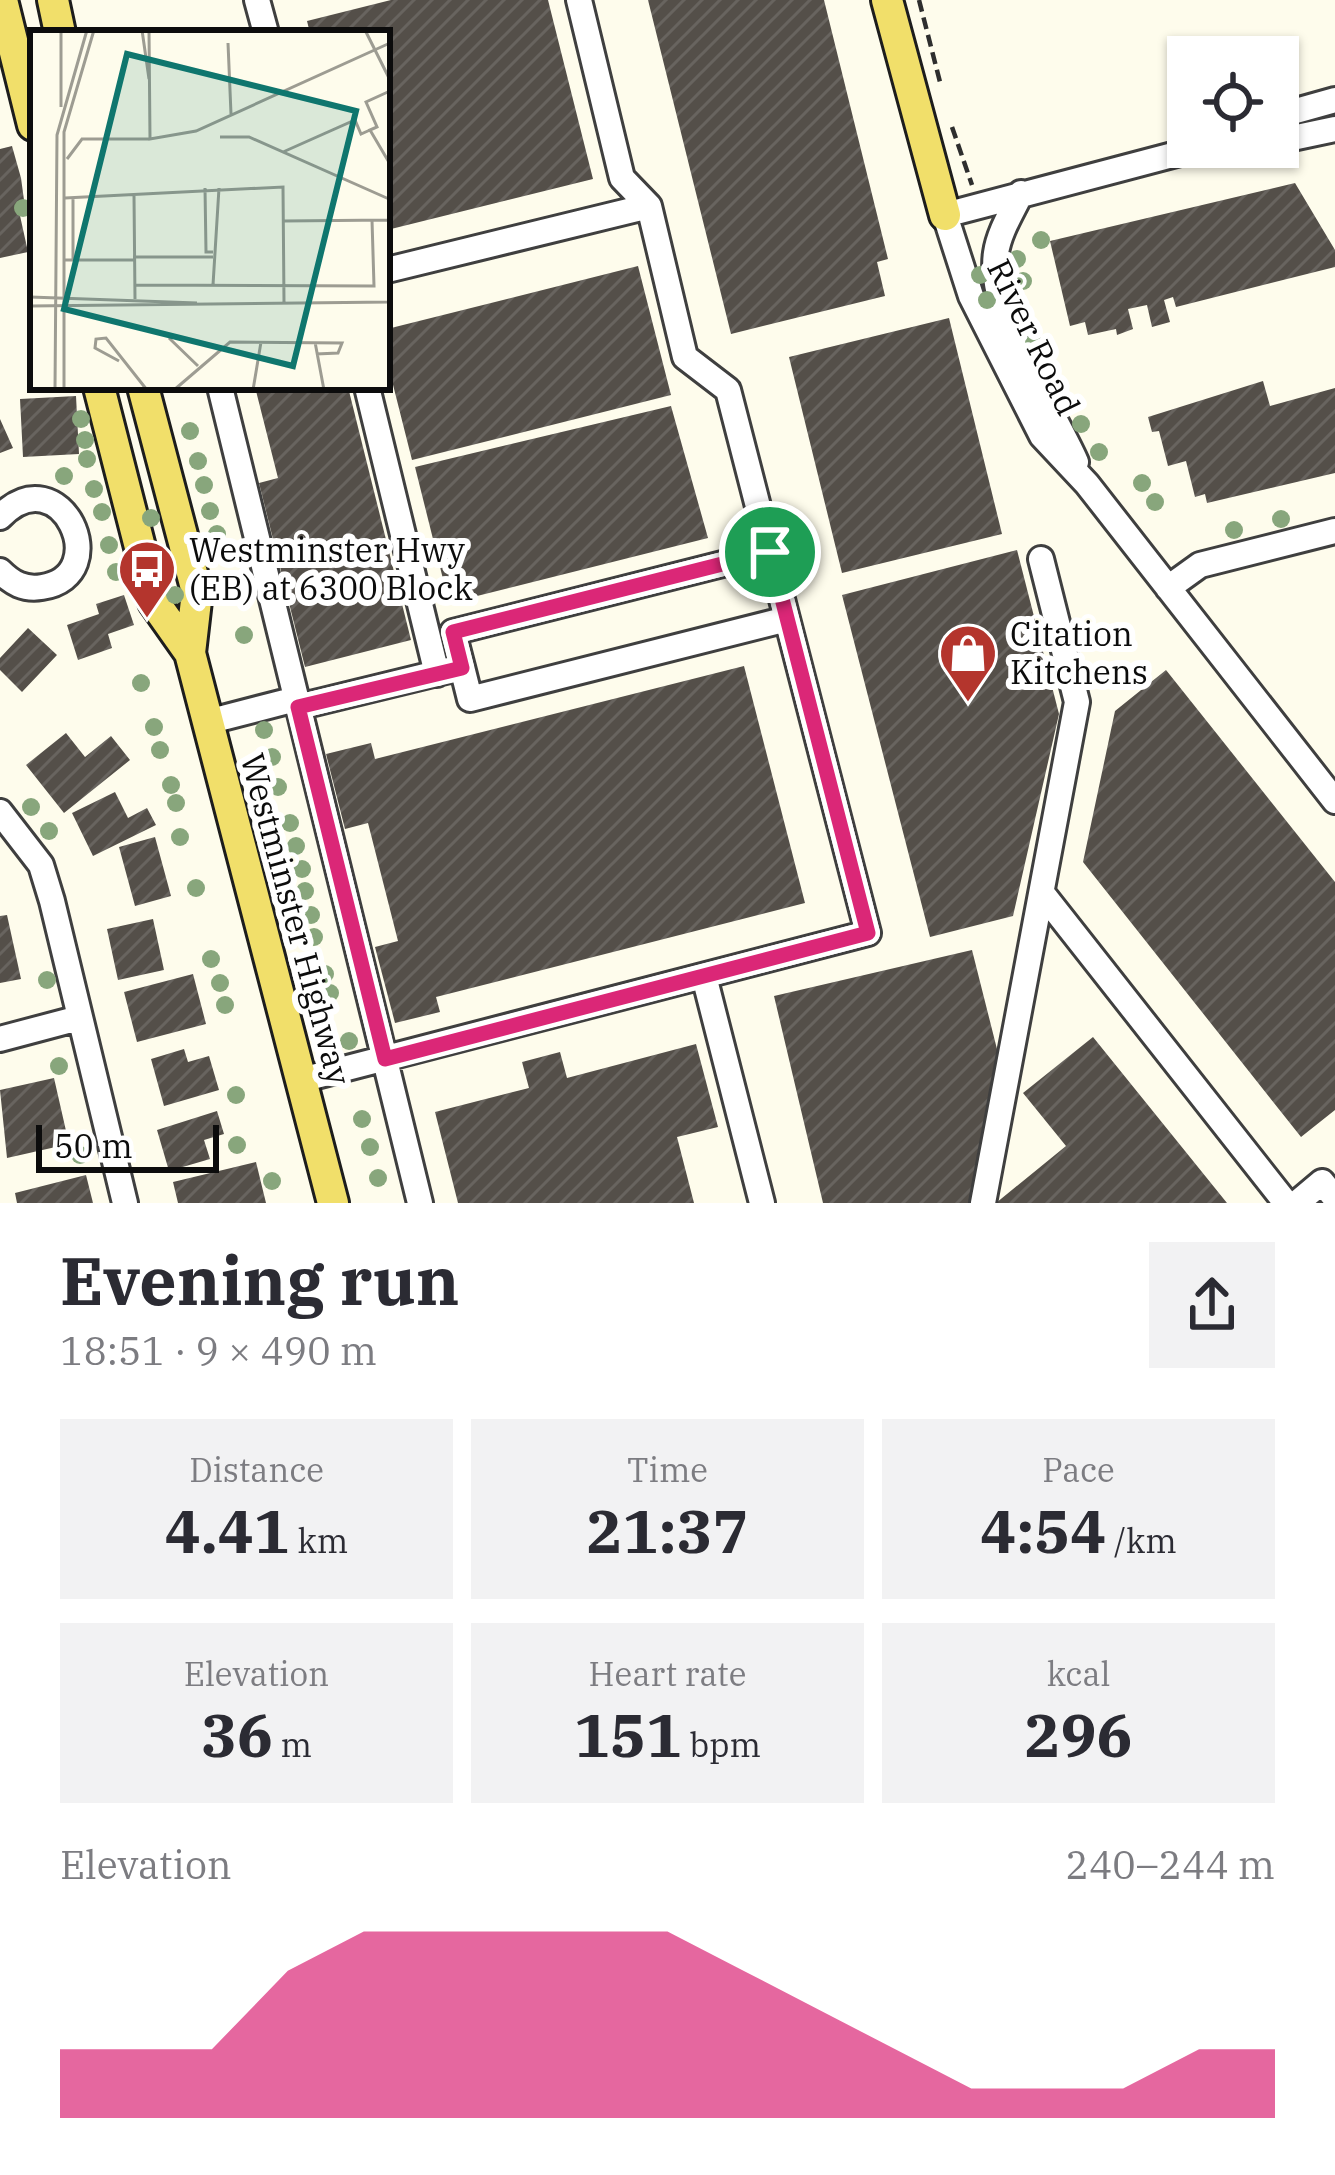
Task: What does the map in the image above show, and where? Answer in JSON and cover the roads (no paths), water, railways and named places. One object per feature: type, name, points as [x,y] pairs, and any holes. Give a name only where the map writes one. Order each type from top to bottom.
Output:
[{"type":"main road","points":[[53,0],[59,30]]},
{"type":"main road","points":[[887,0],[945,215]]},
{"type":"main road","points":[[4,1],[30,112]]},
{"type":"main road","name":"Westminster Highway","points":[[100,390],[154,602],[190,653],[333,1203]]},
{"type":"main road","name":"Westminster Highway","points":[[144,390],[197,592],[190,653]]},
{"type":"street","points":[[257,0],[265,30]]},
{"type":"street","points":[[302,1080],[868,933],[728,390],[685,357],[649,206],[622,178],[579,0]]},
{"type":"street","points":[[1299,110],[1335,100]]},
{"type":"street","points":[[1299,137],[1335,130]]},
{"type":"street","points":[[945,215],[1167,156]]},
{"type":"street","points":[[1021,193],[996,253],[996,284],[1016,337],[1087,484]]},
{"type":"street","points":[[390,269],[649,206]]},
{"type":"street","name":"River Road","points":[[945,215],[971,296],[1042,436],[1087,484],[1335,801]]},
{"type":"street","points":[[221,390],[420,1203]]},
{"type":"street","points":[[368,390],[450,670],[470,699],[788,619]]},
{"type":"street","points":[[0,517],[21,502],[44,501],[71,520],[79,544],[71,569],[51,585],[26,587],[0,571]]},
{"type":"street","points":[[1168,588],[1200,565],[1335,531]]},
{"type":"street","points":[[450,670],[453,632],[770,552]]},
{"type":"street","points":[[983,1203],[1077,702],[1041,560]]},
{"type":"street","points":[[208,722],[450,670]]},
{"type":"street","points":[[0,812],[41,865],[124,1203]]},
{"type":"street","points":[[1042,892],[1286,1203]]},
{"type":"street","points":[[704,976],[762,1203]]},
{"type":"street","points":[[0,1039],[79,1018]]},
{"type":"street","points":[[1297,1203],[1322,1182],[1335,1198]]},
{"type":"place","name":"Westminster Hwy (EB) at 6300 Block","points":[[147,620]]},
{"type":"place","name":"Citation Kitchens","points":[[968,704]]}]
